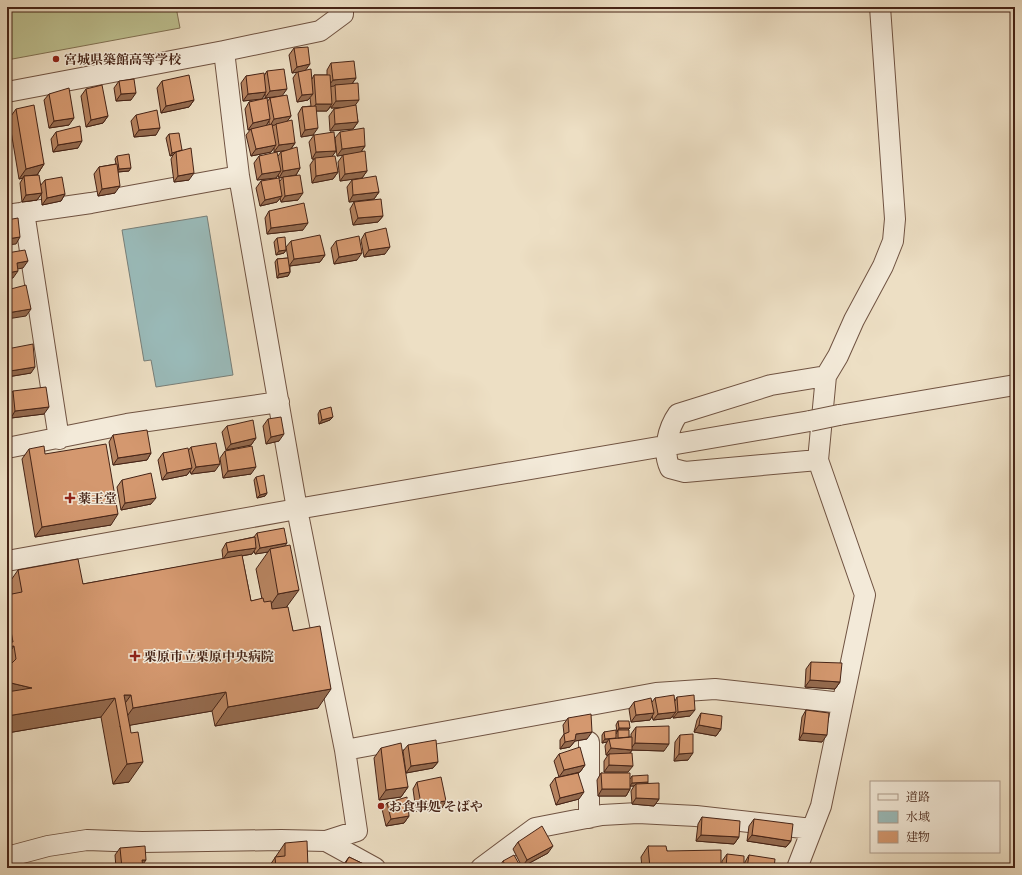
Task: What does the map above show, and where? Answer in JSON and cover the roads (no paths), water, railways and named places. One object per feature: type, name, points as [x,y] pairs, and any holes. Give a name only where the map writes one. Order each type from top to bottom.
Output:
[{"type":"street","points":[[7,92],[224,51],[320,31],[343,14],[343,7]]},
{"type":"street","points":[[797,868],[821,806],[865,595],[818,460],[826,376],[838,356],[854,320],[883,266],[893,241],[895,219],[880,7]]},
{"type":"street","points":[[7,857],[48,846],[87,840],[142,842],[281,840],[326,841],[357,831],[345,750],[297,509],[239,176],[224,51]]},
{"type":"street","points":[[59,439],[15,214],[91,203],[239,176]]},
{"type":"street","points":[[818,460],[685,472],[670,468],[667,462],[666,445],[670,428],[678,414],[771,385],[826,376]]},
{"type":"street","points":[[7,561],[297,509],[1015,385]]},
{"type":"street","points":[[7,448],[59,439],[127,424],[279,402]]},
{"type":"street","points":[[345,750],[656,693],[715,689],[842,703]]},
{"type":"street","points":[[588,818],[589,742]]},
{"type":"street","points":[[481,868],[535,828],[588,818],[638,813],[696,816],[812,830]]},
{"type":"street","points":[[326,841],[375,868]]},
{"type":"water","points":[[207,216],[233,375],[156,387],[151,360],[144,361],[122,230]]},
{"type":"place","name":"宮城県築館高等学校","points":[[56,59]]},
{"type":"place","name":"薬王堂","points":[[70,498]]},
{"type":"place","name":"栗原市立栗原中央病院","points":[[135,656]]},
{"type":"place","name":"お食事処 そばや","points":[[381,806]]}]
